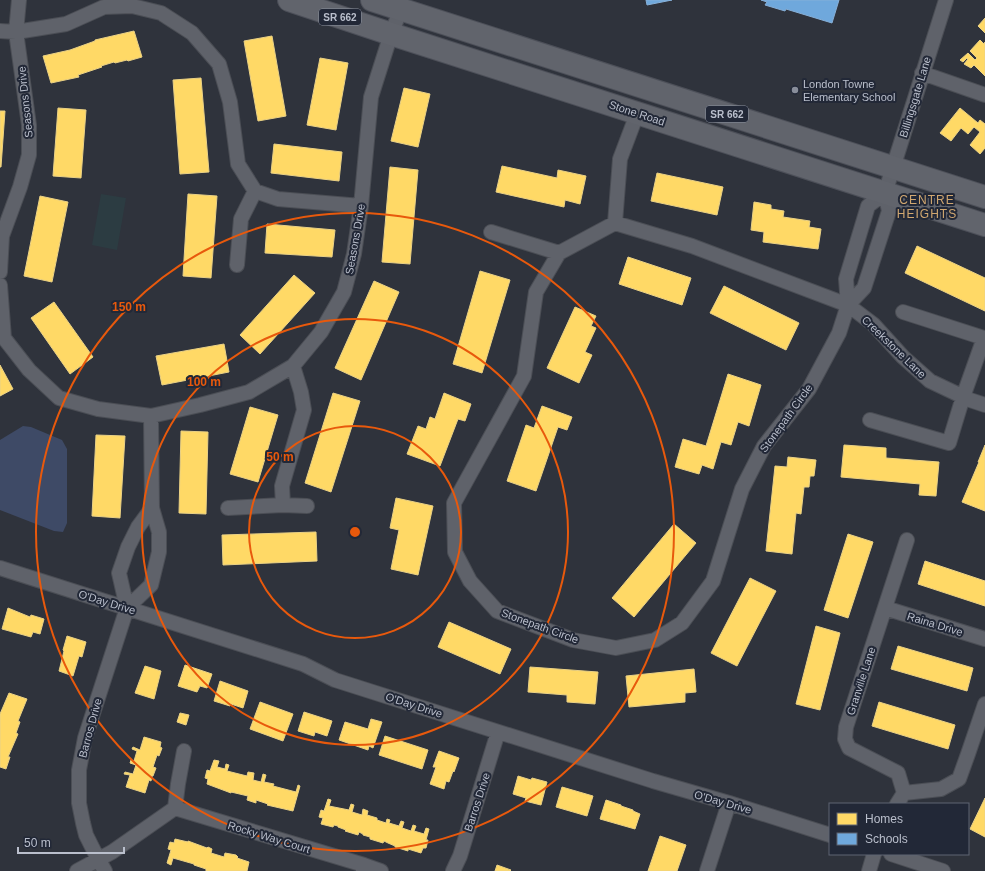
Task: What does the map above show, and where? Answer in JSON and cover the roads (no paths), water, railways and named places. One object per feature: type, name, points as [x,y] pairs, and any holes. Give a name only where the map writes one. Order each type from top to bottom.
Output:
[{"type":"main road","name":"Stone Road","points":[[289,0],[985,226]]},
{"type":"main road","name":"SR 662","points":[[372,0],[985,197]]},
{"type":"street","name":"Seasons Drive","points":[[0,272],[2,236],[20,187],[29,155],[29,125],[16,32],[20,0]]},
{"type":"street","name":"Billingsgate Lane","points":[[885,193],[946,0]]},
{"type":"street","points":[[0,31],[16,32],[66,24],[104,7],[132,6],[161,13],[192,34],[219,64],[230,102],[238,164],[255,191],[278,199],[361,206]]},
{"type":"street","name":"Seasons Drive","points":[[0,285],[2,338],[29,370],[58,398],[98,409],[151,416],[249,392],[293,366],[321,332],[344,292],[354,254],[361,206],[371,97],[391,34],[401,9]]},
{"type":"street","points":[[922,73],[985,95]]},
{"type":"street","points":[[615,223],[620,159],[638,114]]},
{"type":"street","points":[[238,265],[240,218],[255,191]]},
{"type":"street","name":"Stonepath Circle","points":[[559,253],[536,292],[524,376],[454,503],[455,552],[470,581],[497,611],[573,640],[616,648],[655,640],[682,623],[713,580],[742,489],[764,446],[809,389],[839,333],[848,305],[846,279],[868,206],[885,193],[889,211],[864,288],[848,305]]},
{"type":"street","points":[[491,232],[559,253],[615,223],[692,246],[848,305]]},
{"type":"street","name":"Creekstone Lane","points":[[848,305],[873,324],[904,357],[930,381],[963,397],[985,405]]},
{"type":"street","points":[[870,420],[949,443],[963,397],[984,338],[903,312]]},
{"type":"street","points":[[284,505],[282,486],[304,410],[301,392],[293,366]]},
{"type":"street","points":[[127,608],[151,585],[159,552],[159,532],[152,508],[151,416]]},
{"type":"street","points":[[228,508],[284,505],[307,506]]},
{"type":"street","points":[[127,608],[119,573],[128,547],[138,527],[152,508]]},
{"type":"street","name":"Granville Lane","points":[[901,799],[898,772],[849,748],[845,739],[846,727],[907,540]]},
{"type":"street","name":"O'Day Drive","points":[[0,568],[303,664],[335,680],[653,782],[730,803],[829,835]]},
{"type":"street","name":"Barros Drive","points":[[101,865],[86,835],[83,823],[79,804],[79,770],[85,738],[127,608]]},
{"type":"street","name":"Raina Drive","points":[[885,608],[985,639]]},
{"type":"street","points":[[901,799],[941,788],[958,778],[985,704]]},
{"type":"street","name":"Barros Drive","points":[[453,871],[462,848],[498,732]]},
{"type":"street","points":[[77,871],[101,865],[112,852],[175,808],[184,751]]},
{"type":"street","points":[[707,871],[730,803]]},
{"type":"street","name":"Rocky Way Court","points":[[175,808],[364,868],[381,871]]},
{"type":"street","points":[[869,871],[874,855]]},
{"type":"street","points":[[894,855],[943,871]]},
{"type":"water","points":[[23,426],[31,427],[62,440],[67,449],[67,523],[63,532],[54,531],[0,510],[0,440]]},
{"type":"place","name":"London Towne Elementary School","points":[[795,90]]},
{"type":"district","name":"CENTRE HEIGHTS","points":[[927,207]]}]
